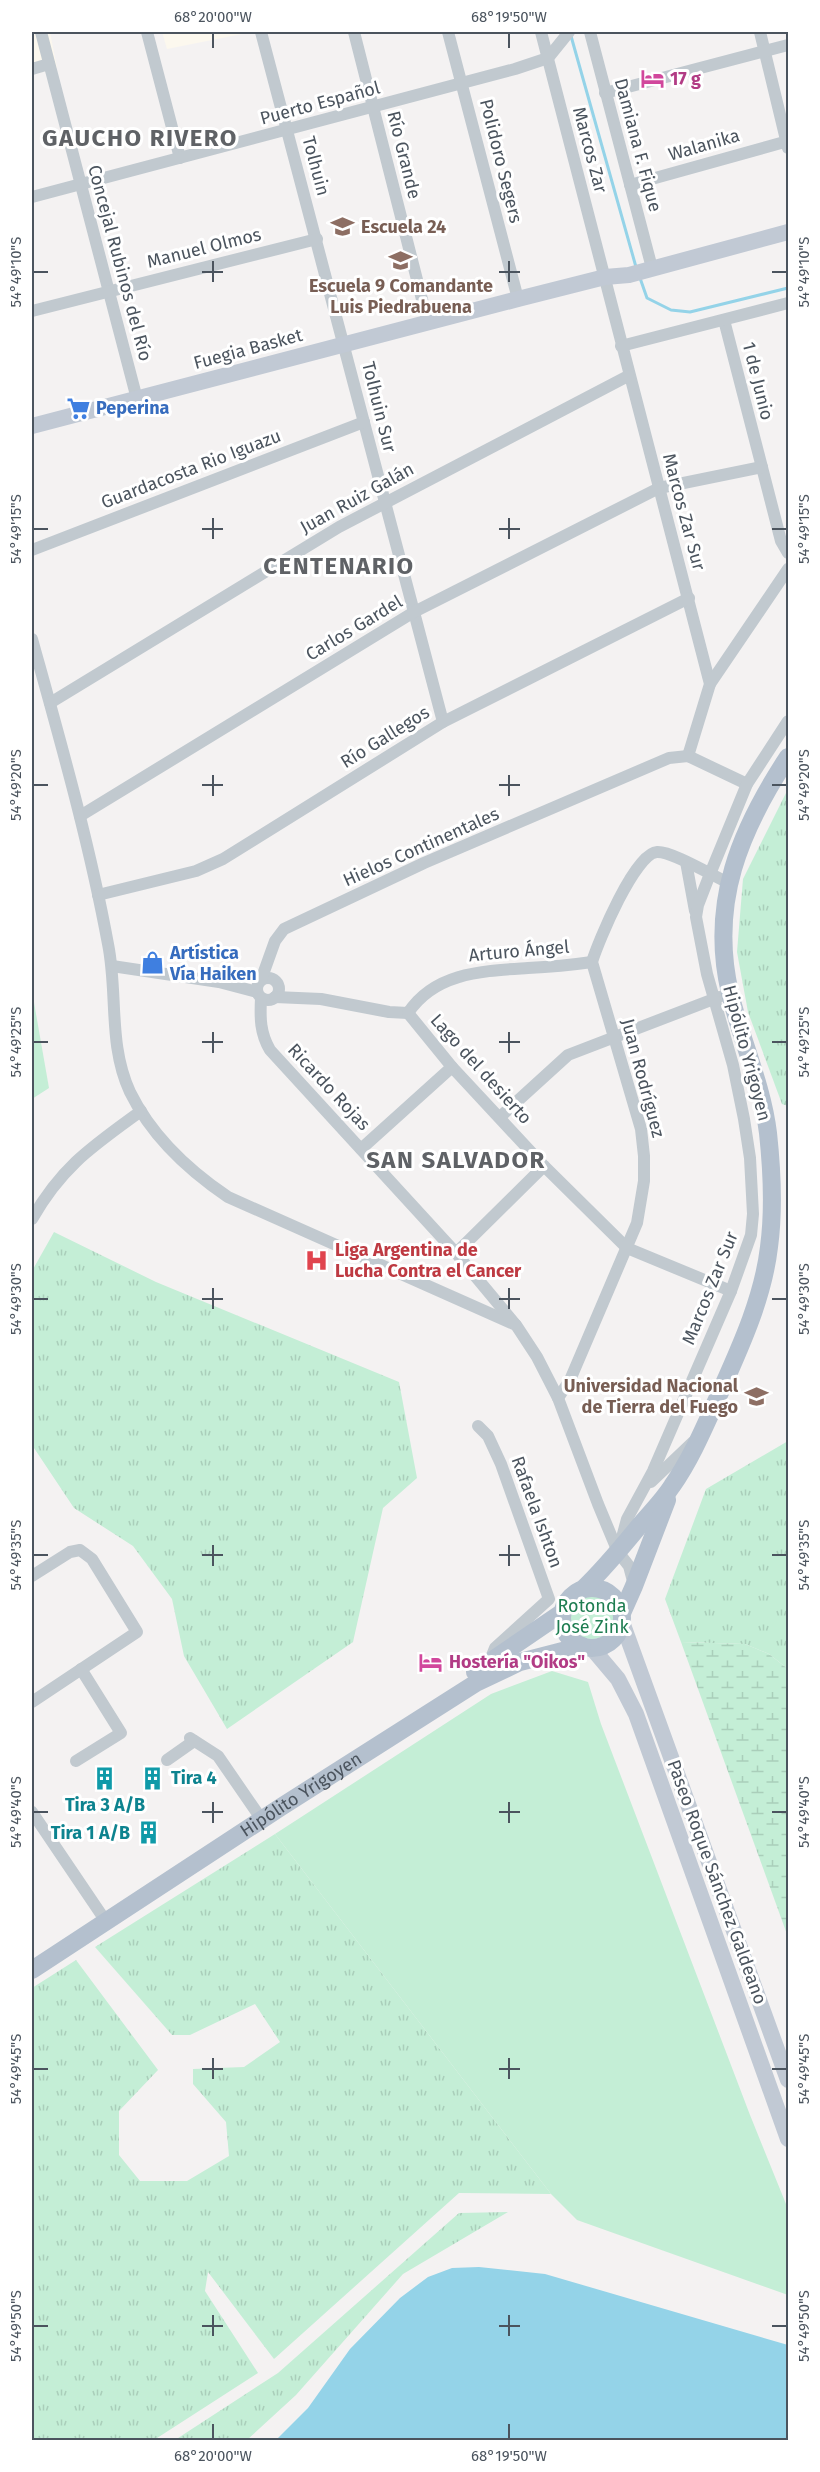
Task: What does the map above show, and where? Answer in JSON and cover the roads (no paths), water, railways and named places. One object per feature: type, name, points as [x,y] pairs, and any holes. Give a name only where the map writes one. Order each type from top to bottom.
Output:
[{"type":"main road","name":"Fuegia Basket","points":[[32,426],[518,299],[605,277],[629,275],[789,232]]},
{"type":"main road","name":"Hipólito Yrigoyen","points":[[622,1617],[672,1487],[702,1433],[736,1357],[761,1281],[769,1248],[772,1211],[765,1113],[721,996],[723,925],[729,883],[742,838],[765,793],[789,757]]},
{"type":"main road","name":"Hipólito Yrigoyen","points":[[583,1589],[606,1567],[672,1487]]},
{"type":"main road","points":[[593,1588],[612,1595],[618,1603],[622,1617],[619,1630],[608,1643],[586,1647],[568,1636],[559,1606],[583,1589],[593,1588]]},
{"type":"main road","name":"Hipólito Yrigoyen","points":[[32,1970],[104,1918],[489,1663],[559,1606]]},
{"type":"main road","name":"Paseo Roque Sánchez Galdeano","points":[[622,1617],[789,2080]]},
{"type":"main road","name":"Hipólito Yrigoyen","points":[[259,1815],[476,1683],[520,1662],[544,1654],[586,1647]]},
{"type":"main road","name":"Paseo Roque Sánchez Galdeano","points":[[586,1647],[618,1678],[631,1703],[789,2139]]},
{"type":"main road","name":"Hipólito Yrigoyen","points":[[32,1956],[104,1918]]},
{"type":"main road","points":[[713,1930],[731,1924]]},
{"type":"street","name":"Concejal Rubinos del Río","points":[[41,32],[137,399]]},
{"type":"street","points":[[147,32],[180,158]]},
{"type":"street","name":"Tolhuin","points":[[261,32],[345,344]]},
{"type":"street","name":"Río Grande","points":[[354,32],[428,323]]},
{"type":"street","name":"Polidoro Segers","points":[[448,32],[518,299]]},
{"type":"street","name":"Marcos Zar","points":[[541,32],[605,277]]},
{"type":"street","points":[[548,58],[569,32]]},
{"type":"street","name":"Damiana F. Fique","points":[[590,32],[652,268]]},
{"type":"street","points":[[760,32],[788,144]]},
{"type":"street","points":[[605,93],[789,45]]},
{"type":"street","name":"Puerto Español","points":[[32,197],[288,130],[548,58]]},
{"type":"street","points":[[32,69],[49,64]]},
{"type":"street","name":"Walanika","points":[[630,185],[788,144]]},
{"type":"street","name":"Manuel Olmos","points":[[32,311],[316,239]]},
{"type":"street","name":"Marcos Zar Sur","points":[[605,277],[628,376],[689,598],[710,684]]},
{"type":"street","points":[[621,346],[789,303]]},
{"type":"street","name":"1 de Junio","points":[[724,320],[781,541],[789,553]]},
{"type":"street","name":"Tolhuin Sur","points":[[345,344],[384,502],[443,722]]},
{"type":"street","name":"Juan Ruiz Galán","points":[[50,703],[339,527],[628,376]]},
{"type":"street","name":"Guardacosta Rio Iguazu","points":[[32,550],[364,422]]},
{"type":"street","name":"Carlos Gardel","points":[[80,816],[414,612],[659,488],[762,467]]},
{"type":"street","points":[[747,784],[688,756],[710,684],[789,569]]},
{"type":"street","name":"Río Gallegos","points":[[98,896],[196,871],[223,859],[443,722],[689,598]]},
{"type":"street","points":[[32,639],[80,816],[98,896],[112,966],[115,1034],[120,1063],[141,1111],[174,1154],[200,1178],[228,1197],[516,1325]]},
{"type":"street","name":"Marcos Zar Sur","points":[[618,1552],[627,1519],[645,1487],[731,1291],[751,1235],[753,1214],[750,1158],[740,1093],[721,996],[696,917],[698,905],[747,784],[789,721]]},
{"type":"street","name":"Hielos Continentales","points":[[276,940],[284,929],[424,863],[669,758],[688,756]]},
{"type":"street","points":[[592,962],[600,936],[644,858],[658,852],[686,862],[729,883]]},
{"type":"street","points":[[686,862],[696,917]]},
{"type":"street","points":[[112,966],[260,988],[270,1000],[276,988],[276,940]]},
{"type":"street","points":[[260,988],[276,940]]},
{"type":"street","name":"Arturo Ángel","points":[[408,1013],[415,1002],[429,990],[462,974],[592,962]]},
{"type":"street","name":"Juan Rodríguez","points":[[558,1398],[570,1380],[627,1248],[640,1208],[644,1156],[641,1129],[592,962]]},
{"type":"street","points":[[260,988],[270,979],[276,988],[389,1012],[408,1013]]},
{"type":"street","name":"Ricardo Rojas","points":[[260,988],[260,1022],[263,1039],[270,1050],[456,1253],[516,1325],[537,1357],[558,1398],[618,1552]]},
{"type":"street","points":[[500,1117],[568,1055],[721,996]]},
{"type":"street","name":"Lago del desierto","points":[[408,1013],[452,1067],[544,1166],[627,1248],[731,1291]]},
{"type":"street","points":[[362,1149],[452,1067]]},
{"type":"street","points":[[32,1219],[46,1194],[64,1172],[88,1149],[141,1111]]},
{"type":"street","points":[[456,1253],[544,1166]]},
{"type":"street","name":"Rafaela Ishton","points":[[478,1426],[489,1436],[559,1606]]},
{"type":"street","points":[[645,1487],[702,1433]]},
{"type":"street","points":[[603,1516],[618,1522],[627,1519]]},
{"type":"street","points":[[32,1576],[70,1552],[80,1550],[92,1559],[138,1632],[32,1702]]},
{"type":"street","points":[[618,1552],[629,1566],[634,1587]]},
{"type":"street","points":[[76,1761],[121,1733],[81,1669]]},
{"type":"street","points":[[168,1760],[192,1739],[218,1756],[259,1815]]},
{"type":"street","points":[[32,1812],[104,1918]]},
{"type":"water","points":[[479,2267],[545,2274],[788,2345],[788,2440],[276,2440],[308,2408],[350,2349],[400,2298],[428,2277],[452,2268]]},
{"type":"waterway","points":[[571,36],[636,267]]},
{"type":"waterway","points":[[640,278],[647,298],[671,310],[690,312],[788,288]]},
{"type":"place","name":"17 g","points":[[652,79]]},
{"type":"place","name":"Escuela 24","points":[[343,227]]},
{"type":"place","name":"Escuela 9 Comandante Luis Piedrabuena","points":[[401,260]]},
{"type":"place","name":"Peperina","points":[[78,408]]},
{"type":"place","name":"Artística Vía Haiken","points":[[152,963]]},
{"type":"place","name":"Liga Argentina de Lucha Contra el Cancer","points":[[317,1260]]},
{"type":"place","name":"Universidad Nacional de Tierra del Fuego","points":[[756,1396]]},
{"type":"place","name":"Hostería \"Oikos\"","points":[[431,1662]]},
{"type":"place","name":"Tira 4","points":[[153,1778]]},
{"type":"place","name":"Tira 3 A/B","points":[[105,1779]]},
{"type":"place","name":"Tira 1 A/B","points":[[148,1833]]},
{"type":"district","name":"GAUCHO RIVERO","points":[[140,138]]},
{"type":"district","name":"CENTENARIO","points":[[339,566]]},
{"type":"district","name":"SAN SALVADOR","points":[[456,1160]]},
{"type":"park label","name":"Rotonda José Zink","points":[[592,1616]]}]
